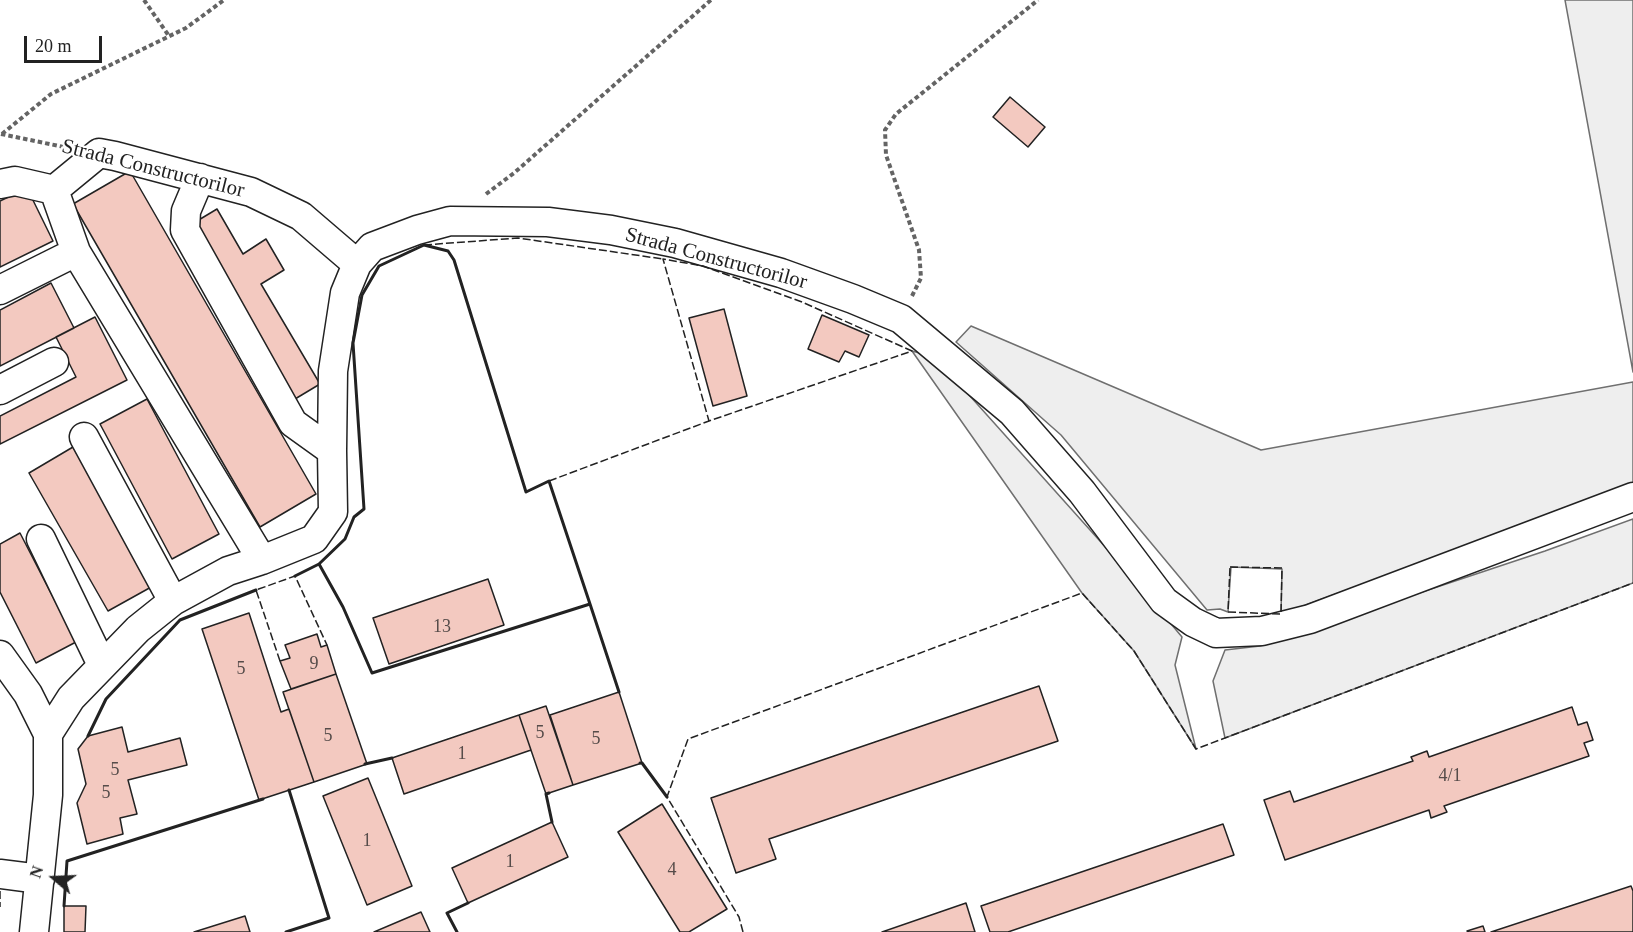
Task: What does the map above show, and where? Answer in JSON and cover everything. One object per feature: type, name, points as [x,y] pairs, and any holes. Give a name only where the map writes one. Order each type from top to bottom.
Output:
[{"type":"street","name":"Strada Constructorilor","points":[[99,153],[251,192],[301,216],[357,264]]},
{"type":"street","points":[[54,190],[99,153]]},
{"type":"street","points":[[200,178],[186,211],[185,230],[293,423],[332,451]]},
{"type":"street","points":[[0,184],[15,181],[54,190]]},
{"type":"street","points":[[54,190],[76,252],[262,560]]},
{"type":"street","name":"Strada Constructorilor","points":[[48,734],[70,698],[138,629],[172,601],[228,571],[314,539],[333,512],[333,371],[345,293],[357,264],[372,248],[408,233],[450,221],[548,222],[610,230],[675,243],[781,273],[853,298],[902,319],[1012,412],[1082,492],[1164,601],[1193,622],[1216,633],[1262,631],[1310,619],[1633,497]]},
{"type":"street","points":[[0,290],[76,252]]},
{"type":"street","points":[[0,390],[54,362]]},
{"type":"street","points":[[84,437],[172,601]]},
{"type":"street","points":[[41,539],[102,665]]},
{"type":"street","points":[[0,655],[28,694],[48,734],[48,795],[34,932]]},
{"type":"street","points":[[0,874],[40,879]]},
{"type":"path","points":[[144,0],[169,36]]},
{"type":"path","points":[[1,134],[51,94],[186,28],[224,0]]},
{"type":"path","points":[[450,221],[514,173],[711,0]]},
{"type":"path","points":[[902,319],[921,278],[919,250],[886,154],[885,130],[896,114],[1038,0]]},
{"type":"path","name":"Strada Constructorilor","points":[[1,134],[99,153]]},
{"type":"shaded area","points":[[1565,0],[1633,0],[1633,372]]},
{"type":"shaded area","points":[[971,326],[1261,450],[1633,382],[1633,486],[1281,614],[1282,569],[1231,567],[1228,612],[1220,609],[1207,610],[1061,435],[956,342]]},
{"type":"shaded area","points":[[912,351],[935,357],[1125,569],[1182,637],[1175,665],[1196,749],[1134,651],[1082,593]]},
{"type":"shaded area","points":[[1633,519],[1633,583],[1225,738],[1213,681],[1225,650],[1260,646],[1545,551]]},
{"type":"building","points":[[1010,97],[1045,127],[1028,147],[993,117]]},
{"type":"building","points":[[130,171],[316,494],[260,527],[73,204]]},
{"type":"building","points":[[27,188],[53,241],[0,267],[0,201]]},
{"type":"building","points":[[217,209],[243,254],[266,239],[284,270],[261,284],[320,384],[295,399],[192,224]]},
{"type":"building","points":[[51,283],[74,328],[0,366],[0,310]]},
{"type":"building","points":[[724,309],[747,396],[713,406],[689,318]]},
{"type":"building","points":[[822,315],[869,335],[859,357],[845,351],[839,362],[808,349]]},
{"type":"building","points":[[95,317],[127,380],[0,444],[0,416],[76,377],[56,337]]},
{"type":"building","points":[[147,399],[219,534],[172,559],[100,424]]},
{"type":"building","points":[[73,447],[153,586],[108,611],[29,473]]},
{"type":"building","points":[[20,533],[76,642],[36,663],[0,592],[0,544]]},
{"type":"building","points":[[488,579],[504,625],[389,664],[373,618]]},
{"type":"building","points":[[249,613],[281,712],[289,709],[314,782],[259,800],[202,629]]},
{"type":"building","points":[[317,634],[321,647],[327,645],[336,674],[291,689],[280,661],[290,658],[285,645]]},
{"type":"building","points":[[336,674],[367,764],[314,782],[283,692]]},
{"type":"building","points":[[1039,686],[1058,741],[769,839],[776,859],[736,873],[711,798]]},
{"type":"building","points":[[619,692],[642,763],[573,785],[550,715]]},
{"type":"building","points":[[546,706],[573,785],[546,794],[519,715]]},
{"type":"building","points":[[1572,707],[1578,725],[1587,722],[1593,740],[1584,743],[1589,756],[1444,806],[1447,812],[1431,818],[1429,810],[1285,860],[1264,800],[1290,791],[1294,802],[1413,761],[1411,757],[1427,751],[1429,757]]},
{"type":"building","points":[[519,715],[531,750],[404,794],[392,758]]},
{"type":"building","points":[[122,727],[128,752],[180,738],[187,765],[128,780],[137,814],[120,818],[123,834],[87,844],[77,803],[86,784],[78,749],[88,736]]},
{"type":"building","points":[[368,778],[412,886],[367,905],[323,796]]},
{"type":"building","points":[[662,804],[727,909],[689,932],[680,932],[618,832]]},
{"type":"building","points":[[552,822],[568,857],[468,903],[452,868]]},
{"type":"building","points":[[1223,824],[1234,855],[1008,932],[990,932],[981,906]]},
{"type":"building","points":[[1631,886],[1633,932],[1491,932]]},
{"type":"building","points":[[966,903],[975,932],[882,932]]},
{"type":"building","points":[[64,906],[86,906],[85,932],[64,932]]},
{"type":"building","points":[[421,912],[430,932],[374,932]]},
{"type":"building","points":[[245,916],[250,932],[194,932]]},
{"type":"building","points":[[1483,926],[1485,932],[1467,931]]},
{"type":"fence","points":[[424,245],[518,238],[663,259]]},
{"type":"fence","points":[[549,481],[709,421],[912,351],[802,302],[703,266],[663,259],[709,421]]},
{"type":"fence","points":[[1230,567],[1282,568],[1281,614],[1228,612],[1230,567]]},
{"type":"fence","points":[[280,661],[256,590],[295,576],[327,645]]},
{"type":"fence","points":[[743,932],[739,917],[667,797],[688,739],[1082,593],[1134,651],[1196,749],[1633,583]]},
{"type":"fence","points":[[0,891],[0,907]]},
{"type":"wall","points":[[424,245],[448,251],[454,260],[526,492],[549,481],[590,604],[372,673],[343,607],[319,564],[345,539],[354,517],[364,509],[353,343],[362,295],[379,266],[424,245]]},
{"type":"wall","points":[[295,576],[319,564]]},
{"type":"wall","points":[[88,736],[106,699],[180,620],[256,590]]},
{"type":"wall","points":[[590,604],[619,692]]},
{"type":"wall","points":[[365,764],[392,758]]},
{"type":"wall","points":[[640,763],[667,797]]},
{"type":"wall","points":[[286,932],[329,918],[289,790]]},
{"type":"wall","points":[[549,793],[546,794],[552,822]]},
{"type":"wall","points":[[64,906],[67,861],[263,799]]},
{"type":"wall","points":[[457,932],[447,913],[468,903]]}]
